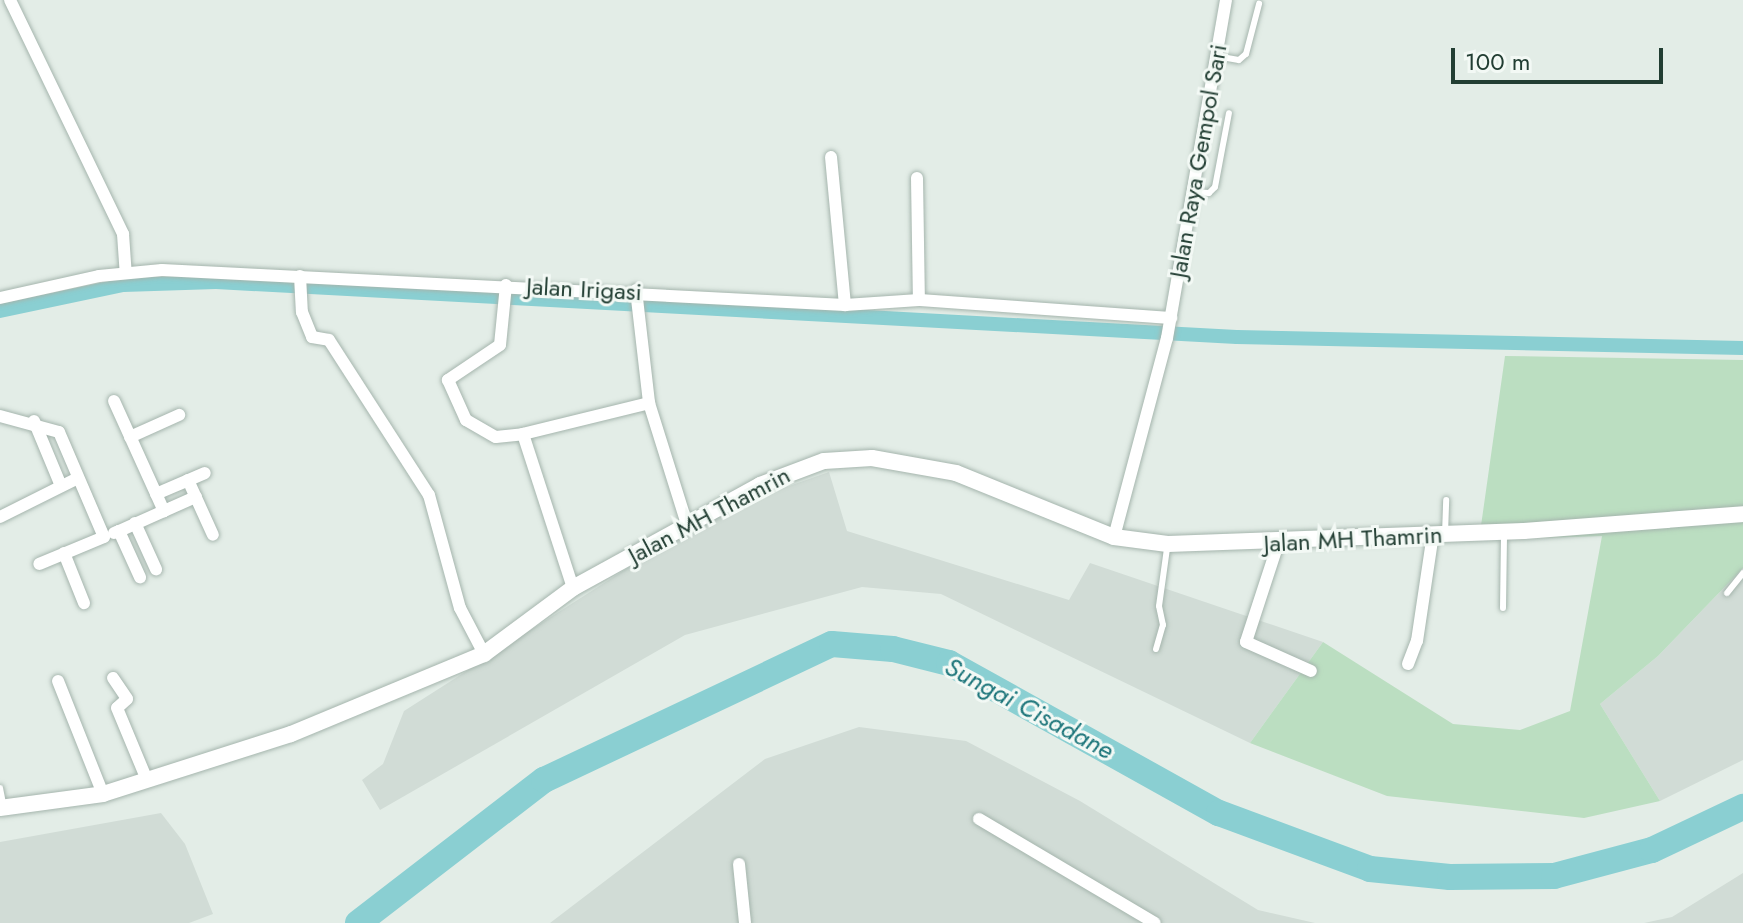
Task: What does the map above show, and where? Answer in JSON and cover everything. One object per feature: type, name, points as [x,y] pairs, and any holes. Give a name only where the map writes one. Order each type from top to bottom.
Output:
[{"type":"street","points":[[10,0],[123,234],[126,273]]},
{"type":"street","name":"Jalan Raya Gempol Sari","points":[[1114,537],[1167,338],[1226,0]]},
{"type":"street","points":[[831,157],[845,305]]},
{"type":"street","points":[[917,178],[919,300]]},
{"type":"street","name":"Jalan Irigasi","points":[[0,298],[126,273],[506,294],[845,305],[919,300],[1170,320]]},
{"type":"street","points":[[300,285],[312,337],[329,340],[429,495],[460,608],[484,654]]},
{"type":"street","points":[[506,294],[500,345],[448,380],[466,420],[496,437],[523,434],[649,403]]},
{"type":"street","points":[[636,298],[649,403],[687,524]]},
{"type":"street","points":[[114,401],[164,511]]},
{"type":"street","points":[[130,437],[179,415]]},
{"type":"street","points":[[0,416],[34,421],[59,432],[104,537]]},
{"type":"street","points":[[34,421],[61,486]]},
{"type":"street","points":[[523,434],[573,588]]},
{"type":"street","name":"Jalan MH Thamrin","points":[[2,808],[103,794],[291,734],[484,654],[573,588],[792,470],[824,461],[872,458],[956,473],[1114,537],[1168,544],[1278,544],[1504,532],[1743,514]]},
{"type":"street","points":[[156,494],[205,473]]},
{"type":"street","points":[[1,513],[78,478]]},
{"type":"street","points":[[188,480],[213,535]]},
{"type":"street","points":[[39,564],[196,497]]},
{"type":"street","points":[[135,523],[156,569]]},
{"type":"street","points":[[119,531],[140,577]]},
{"type":"street","points":[[1408,664],[1417,641],[1439,534]]},
{"type":"street","points":[[1278,544],[1246,642],[1311,671]]},
{"type":"street","points":[[64,553],[84,603]]},
{"type":"street","points":[[113,678],[127,699],[117,709],[147,780]]},
{"type":"street","points":[[58,681],[103,794]]},
{"type":"street","points":[[979,819],[1155,923]]},
{"type":"street","points":[[739,864],[745,923]]},
{"type":"lane","points":[[1216,56],[1239,60],[1246,54],[1259,4]]},
{"type":"lane","points":[[1194,192],[1209,193],[1215,187],[1229,113]]},
{"type":"lane","points":[[1439,534],[1446,500]]},
{"type":"lane","points":[[1503,608],[1504,532]]},
{"type":"lane","points":[[1156,649],[1163,625],[1161,576],[1168,544]]},
{"type":"lane","points":[[1727,593],[1743,573]]},
{"type":"lane","points":[[0,788],[2,808]]},
{"type":"shaded area","points":[[829,472],[847,531],[1069,600],[1090,563],[1323,642],[1250,743],[941,594],[862,587],[685,635],[380,810],[362,780],[383,764],[404,711],[715,512]]},
{"type":"shaded area","points":[[1743,568],[1743,760],[1660,801],[1600,704],[1658,656]]},
{"type":"shaded area","points":[[859,727],[966,741],[1080,801],[1258,910],[1315,923],[550,923],[765,759]]},
{"type":"shaded area","points":[[161,813],[185,844],[213,914],[189,923],[0,923],[0,842]]},
{"type":"shaded area","points":[[1743,873],[1743,923],[1644,923],[1672,917]]},
{"type":"green space","points":[[1505,356],[1743,360],[1743,568],[1658,656],[1600,704],[1660,801],[1584,818],[1387,796],[1250,743],[1323,642],[1453,724],[1520,730],[1570,711],[1602,536],[1479,540]]},
{"type":"waterway","points":[[0,311],[123,285],[216,282],[1237,337],[1743,348]]},
{"type":"waterway","name":"Sungai Cisadane","points":[[358,923],[544,780],[832,644],[893,649],[949,663],[1219,813],[1370,869],[1450,877],[1554,876],[1652,850],[1743,807]]}]
